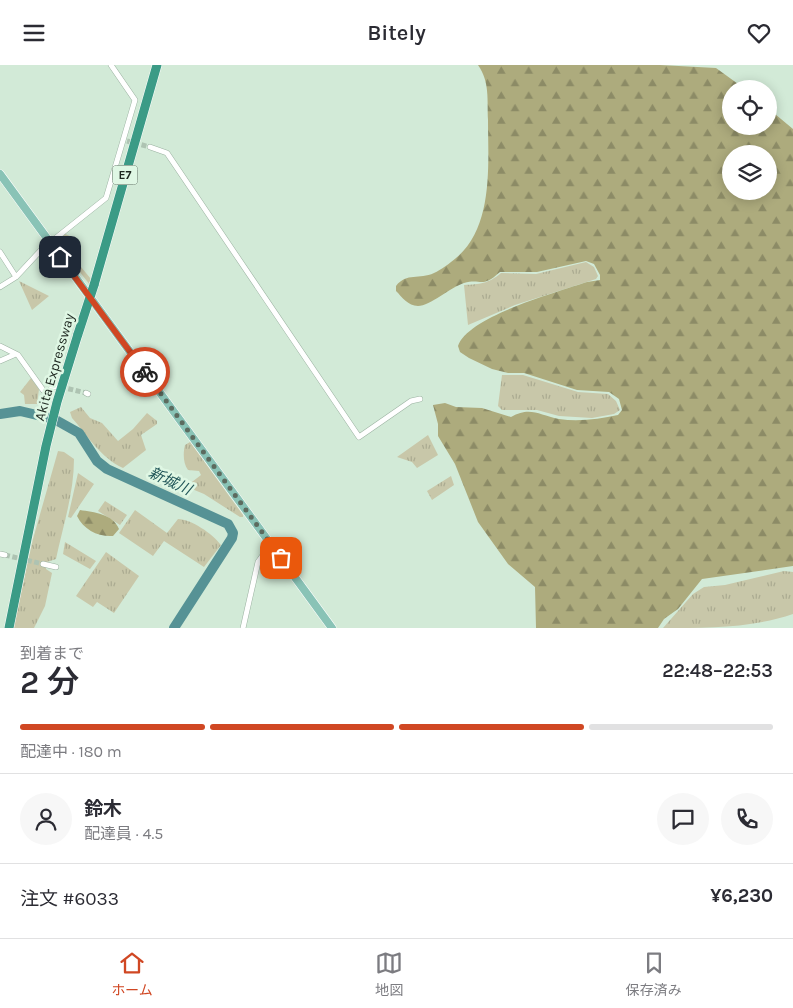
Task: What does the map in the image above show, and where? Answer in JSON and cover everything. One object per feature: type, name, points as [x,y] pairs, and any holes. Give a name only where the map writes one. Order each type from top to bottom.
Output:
[{"type":"highway","name":"Akita Expressway","points":[[10,627],[46,447],[57,402],[94,285],[157,65]]},
{"type":"main road","points":[[0,174],[332,628]]},
{"type":"street","points":[[0,287],[16,277],[50,243],[106,198],[125,140],[135,100],[111,65]]},
{"type":"street","points":[[150,147],[167,153],[360,437],[411,401],[420,399]]},
{"type":"street","points":[[0,252],[16,277]]},
{"type":"street","points":[[0,346],[16,354],[47,393],[54,387],[58,387]]},
{"type":"street","points":[[0,361],[16,354]]},
{"type":"street","points":[[243,628],[258,562],[271,544]]},
{"type":"street","points":[[43,565],[56,567]]},
{"type":"green space","points":[[478,65],[660,65],[716,68],[733,80],[722,80],[722,135],[777,135],[777,116],[793,129],[793,566],[702,579],[678,609],[664,619],[658,628],[536,628],[535,587],[508,564],[478,522],[455,464],[438,436],[438,424],[433,405],[445,403],[456,407],[482,408],[511,417],[524,412],[535,412],[559,419],[574,420],[618,415],[622,410],[619,399],[609,392],[577,390],[524,373],[508,373],[492,369],[460,352],[458,346],[465,335],[496,315],[556,292],[600,280],[600,275],[594,264],[586,261],[537,272],[500,272],[485,282],[470,282],[459,285],[428,303],[418,306],[408,303],[396,291],[396,286],[404,279],[437,272],[456,258],[468,245],[477,229],[483,212],[488,174],[488,98],[484,78]]},
{"type":"green space","points":[[65,234],[70,236],[81,267],[91,279],[90,285],[57,243]]},
{"type":"green space","points":[[586,262],[594,267],[598,276],[596,279],[515,305],[468,325],[464,285],[484,283],[501,273],[536,274]]},
{"type":"green space","points":[[19,281],[49,296],[32,310]]},
{"type":"green space","points":[[502,375],[523,375],[578,392],[608,394],[616,401],[620,410],[614,414],[592,418],[559,416],[537,410],[502,410],[498,406]]},
{"type":"green space","points":[[31,378],[39,389],[37,404],[25,404],[24,395],[20,392]]},
{"type":"green space","points":[[81,407],[90,418],[102,423],[118,441],[133,429],[147,413],[157,421],[157,424],[141,435],[146,450],[123,468],[115,464],[95,446],[72,418],[70,412]]},
{"type":"green space","points":[[428,435],[438,455],[417,468],[412,462],[397,457]]},
{"type":"green space","points":[[190,442],[243,517],[240,517],[188,485],[201,475],[199,471],[188,470],[185,464],[185,445]]},
{"type":"green space","points":[[58,451],[64,452],[74,459],[74,472],[56,559],[47,562],[46,569],[52,573],[45,606],[34,628],[13,628],[33,539]]},
{"type":"green space","points":[[78,473],[94,484],[71,518],[68,517]]},
{"type":"green space","points":[[451,476],[454,485],[432,500],[427,491]]},
{"type":"green space","points":[[105,501],[127,515],[120,525],[98,511]]},
{"type":"green space","points":[[80,510],[108,517],[119,529],[113,536],[92,532],[83,525],[77,516]]},
{"type":"green space","points":[[135,510],[167,533],[178,519],[195,524],[221,545],[204,567],[164,541],[153,556],[119,533]]},
{"type":"green space","points":[[65,542],[96,561],[90,569],[63,554]]},
{"type":"green space","points":[[106,552],[139,576],[114,613],[97,602],[93,607],[76,596]]},
{"type":"green space","points":[[784,571],[793,572],[793,614],[746,625],[663,628],[693,594],[704,587],[725,585]]},
{"type":"waterway","name":"新城川","points":[[0,414],[20,411],[54,419],[79,433],[97,461],[107,469],[228,524],[233,533],[232,538],[174,628]]},
{"type":"tunnel","points":[[127,141],[150,147]]},
{"type":"tunnel","points":[[61,387],[86,393]]},
{"type":"tunnel","points":[[5,555],[43,564]]},
{"type":"way so far","points":[[145,372],[281,558]]},
{"type":"route","points":[[60,257],[110,322],[145,372]]}]
